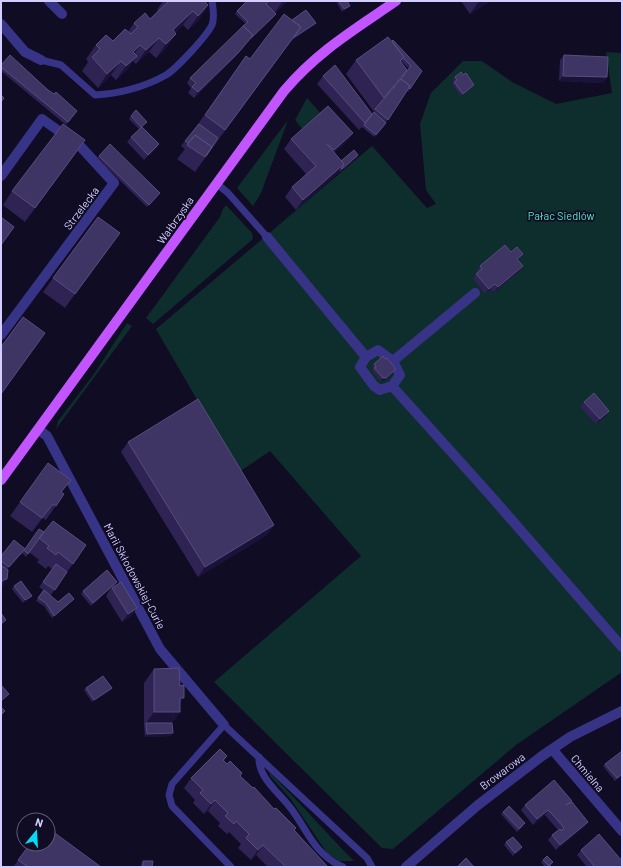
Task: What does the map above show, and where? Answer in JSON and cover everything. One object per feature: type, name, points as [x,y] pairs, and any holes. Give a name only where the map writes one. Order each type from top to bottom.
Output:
[{"type":"main road","name":"Wałbrzyska","points":[[1,480],[126,311],[216,183],[284,91],[303,68],[325,49],[396,1]]},
{"type":"street","points":[[49,1],[62,14]]},
{"type":"street","points":[[1,24],[25,52],[40,60]]},
{"type":"street","name":"Strzelecka","points":[[1,176],[42,119],[81,147],[114,183],[5,323],[1,335]]},
{"type":"street","points":[[267,237],[366,357]]},
{"type":"street","points":[[393,361],[474,294]]},
{"type":"street","points":[[378,350],[393,361],[400,375],[392,386],[380,390],[374,386],[360,367],[366,357],[378,350]]},
{"type":"street","points":[[392,386],[490,494],[622,647]]},
{"type":"street","name":"Marii Skłodowskiej-Curie","points":[[39,430],[47,436],[160,649],[224,725]]},
{"type":"street","name":"Browarowa","points":[[407,866],[478,805],[552,749],[570,737],[622,711]]},
{"type":"street","name":"Chmielna","points":[[552,749],[622,832]]},
{"type":"lane","points":[[40,60],[60,65],[95,95],[110,94],[141,85],[167,74],[203,38],[212,24],[212,1]]},
{"type":"lane","points":[[216,183],[228,193],[267,237]]},
{"type":"lane","points":[[231,867],[172,806],[169,795],[172,784],[224,725],[367,858],[372,867]]},
{"type":"lane","points":[[259,757],[258,764],[263,776],[290,807],[311,841],[332,862],[342,867]]},
{"type":"green space","name":"Pałac Siedlów","points":[[606,52],[622,53],[622,672],[516,745],[393,849],[382,848],[214,682],[361,556],[270,451],[239,472],[156,329],[372,146],[427,208],[436,204],[426,190],[420,124],[431,93],[463,61],[482,61],[512,82],[556,104],[612,93]]},
{"type":"green space","points":[[307,98],[322,115],[304,131],[295,120]]},
{"type":"green space","points":[[288,120],[261,193],[253,206],[237,188]]},
{"type":"green space","points":[[226,205],[252,233],[253,239],[153,324],[146,318],[220,217]]},
{"type":"green space","points":[[127,323],[132,326],[56,429],[58,421],[94,374]]},
{"type":"green space","points":[[269,772],[354,861],[339,861],[327,853],[290,798],[270,776]]},
{"type":"building","points":[[169,1],[206,1],[205,2],[208,5],[198,16],[193,11],[173,30],[176,34],[166,44],[159,38],[146,50],[140,45],[133,52],[137,56],[126,66],[121,61],[107,74],[92,57],[100,49],[96,45],[106,35],[113,41],[125,29],[131,34],[138,27],[134,23],[145,13],[150,19]]},
{"type":"building","points":[[247,1],[268,1],[266,4],[276,14],[251,38],[253,35],[243,26],[248,22],[237,11]]},
{"type":"building","points":[[339,1],[347,1],[350,6],[344,9]]},
{"type":"building","points":[[306,10],[316,23],[293,38],[301,27],[292,20]]},
{"type":"building","points":[[284,14],[301,27],[225,130],[205,115],[246,56],[250,59]]},
{"type":"building","points":[[243,26],[253,35],[239,52],[198,92],[192,87],[196,83],[190,78]]},
{"type":"building","points":[[388,37],[404,57],[400,61],[407,70],[384,98],[356,60]]},
{"type":"building","points":[[393,40],[422,71],[410,89],[410,86],[401,79],[411,66],[403,58],[404,57],[392,41]]},
{"type":"building","points":[[10,55],[48,90],[54,94],[56,92],[77,111],[68,122],[1,67]]},
{"type":"building","points":[[564,55],[608,57],[607,77],[563,76]]},
{"type":"building","points":[[335,65],[372,114],[365,123],[323,76]]},
{"type":"building","points":[[461,72],[463,75],[466,73],[474,85],[463,94],[454,82],[457,80],[455,77]]},
{"type":"building","points":[[401,79],[410,86],[388,120],[375,109]]},
{"type":"building","points":[[1,95],[4,98],[1,102]]},
{"type":"building","points":[[328,106],[353,133],[334,150],[327,144],[344,164],[303,200],[292,187],[316,166],[291,139]]},
{"type":"building","points":[[136,110],[147,122],[141,127],[131,116]]},
{"type":"building","points":[[374,112],[386,123],[376,135],[364,125]]},
{"type":"building","points":[[63,124],[85,140],[35,208],[12,191]]},
{"type":"building","points":[[199,124],[218,138],[212,147],[195,135],[188,143],[185,141]]},
{"type":"building","points":[[142,127],[159,144],[148,155],[131,137]]},
{"type":"building","points":[[195,135],[212,147],[205,157],[187,145]]},
{"type":"building","points":[[110,144],[160,193],[149,205],[99,156]]},
{"type":"building","points":[[354,150],[358,155],[341,169],[344,164],[341,161]]},
{"type":"building","points":[[1,217],[14,227],[1,245]]},
{"type":"building","points":[[98,217],[120,233],[75,294],[53,278]]},
{"type":"building","points":[[505,245],[511,252],[517,247],[523,254],[517,259],[523,266],[498,287],[495,284],[489,289],[476,274],[482,269],[480,266]]},
{"type":"building","points":[[23,317],[45,333],[1,394],[1,347]]},
{"type":"building","points":[[383,356],[385,359],[387,358],[395,368],[395,370],[386,378],[383,378],[374,368],[376,367],[374,364]]},
{"type":"building","points":[[594,393],[609,411],[600,419],[584,402]]},
{"type":"building","points":[[198,399],[274,525],[205,567],[128,442]]},
{"type":"building","points":[[48,463],[71,480],[61,492],[64,494],[56,506],[53,504],[42,518],[20,502]]},
{"type":"building","points":[[53,521],[86,545],[73,564],[58,552],[56,555],[47,548],[49,546],[39,538]]},
{"type":"building","points":[[39,529],[44,532],[28,554],[24,550],[9,567],[1,561],[1,556],[14,540],[25,549]]},
{"type":"building","points":[[56,564],[67,572],[55,590],[43,582]]},
{"type":"building","points":[[1,565],[8,570],[7,579],[3,580],[1,583]]},
{"type":"building","points":[[107,570],[117,582],[93,603],[83,591]]},
{"type":"building","points":[[21,581],[32,596],[25,600],[14,586]]},
{"type":"building","points":[[121,582],[137,608],[128,614],[112,588]]},
{"type":"building","points":[[44,590],[58,602],[69,593],[74,599],[54,616],[46,603],[38,598]]},
{"type":"building","points":[[1,613],[6,620],[1,624]]},
{"type":"building","points":[[179,668],[180,686],[184,685],[184,698],[180,698],[180,712],[154,712],[154,669]]},
{"type":"building","points":[[103,676],[112,688],[94,700],[86,688]]},
{"type":"building","points":[[1,685],[9,694],[1,701]]},
{"type":"building","points":[[1,707],[5,711],[1,715]]},
{"type":"building","points":[[146,723],[172,723],[173,733],[147,734]]},
{"type":"building","points":[[220,749],[227,756],[223,760],[227,764],[230,761],[242,773],[240,776],[253,788],[254,787],[274,809],[276,808],[296,828],[294,830],[328,867],[286,867],[263,845],[258,850],[246,838],[249,834],[236,821],[234,824],[225,816],[228,813],[215,800],[211,804],[200,793],[203,790],[191,778]]},
{"type":"building","points":[[622,751],[622,774],[617,778],[605,764]]},
{"type":"building","points":[[554,780],[572,801],[566,805],[572,802],[588,822],[560,845],[552,835],[564,828],[554,816],[548,810],[537,819],[525,805]]},
{"type":"building","points":[[509,806],[525,823],[519,829],[503,812]]},
{"type":"building","points":[[56,834],[101,867],[28,867],[18,860],[24,852],[56,852]]},
{"type":"building","points":[[599,834],[622,861],[622,867],[595,867],[581,850]]},
{"type":"building","points":[[513,837],[522,847],[515,853],[506,842]]},
{"type":"building","points":[[547,856],[553,862],[549,866],[543,860]]},
{"type":"building","points":[[466,858],[474,867],[457,867]]},
{"type":"building","points":[[143,861],[153,861],[152,867],[143,867]]}]
